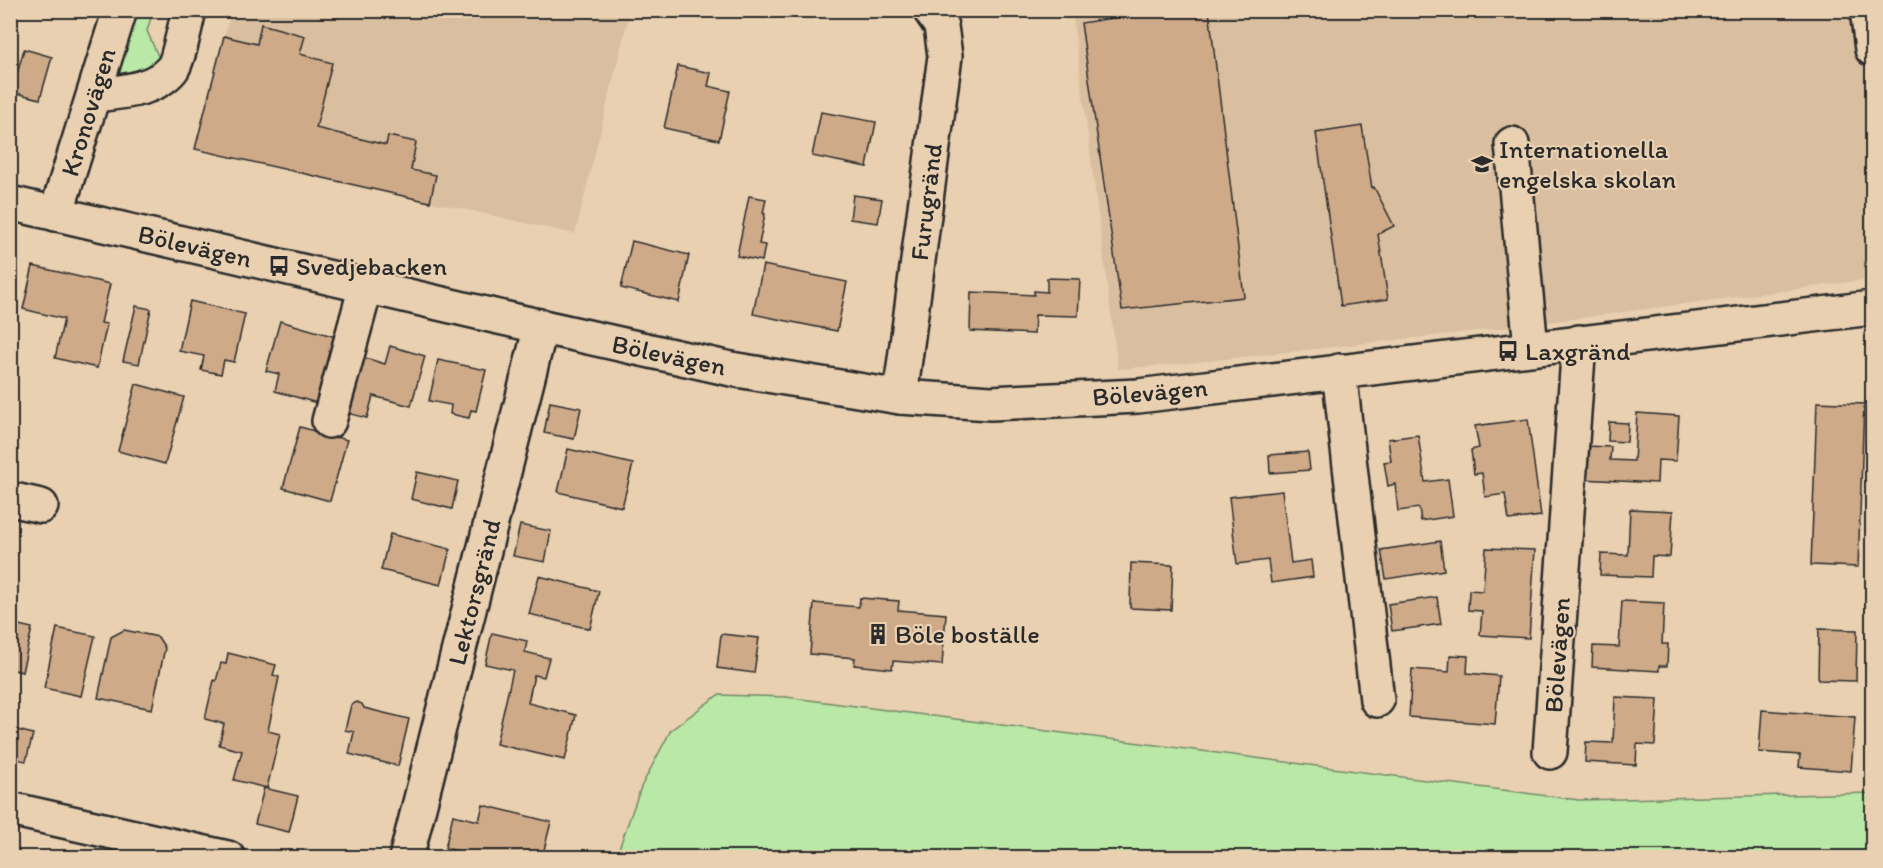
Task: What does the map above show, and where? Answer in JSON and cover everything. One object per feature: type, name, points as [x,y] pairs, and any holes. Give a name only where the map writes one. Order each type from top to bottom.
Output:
[{"type":"street","name":"Kronovägen","points":[[56,214],[120,10]]},
{"type":"street","points":[[94,95],[130,90],[153,83],[173,68],[189,10]]},
{"type":"street","name":"Furugränd","points":[[900,397],[945,56],[941,26],[930,10]]},
{"type":"street","points":[[1868,10],[1872,49]]},
{"type":"street","points":[[1512,144],[1531,348]]},
{"type":"street","name":"Bölevägen","points":[[10,202],[541,327],[731,369],[900,397],[991,403],[1138,396],[1872,308]]},
{"type":"street","points":[[329,421],[366,286]]},
{"type":"street","name":"Lektorsgränd","points":[[406,858],[541,327]]},
{"type":"street","name":"Bölevägen","points":[[1550,752],[1579,342]]},
{"type":"street","points":[[1339,371],[1377,700]]},
{"type":"street","points":[[10,809],[228,858]]},
{"type":"shaded area","points":[[231,11],[630,11],[575,234],[195,149]]},
{"type":"shaded area","name":"Internationella engelska skolan","points":[[1072,11],[1867,11],[1872,49],[1872,279],[1504,328],[1118,369]]},
{"type":"green space","points":[[134,11],[153,11],[147,31],[161,63],[134,79],[120,75],[117,69]]},
{"type":"green space","points":[[718,695],[786,697],[1579,800],[1872,793],[1872,857],[616,857],[641,787],[671,730]]},
{"type":"building","points":[[1162,10],[1209,10],[1244,297],[1122,310],[1081,23]]},
{"type":"building","points":[[261,24],[305,36],[300,54],[332,63],[316,128],[386,145],[388,136],[416,142],[411,170],[436,175],[430,202],[195,149],[224,36],[257,44]]},
{"type":"building","points":[[24,49],[52,57],[40,99],[12,92]]},
{"type":"building","points":[[678,66],[711,73],[708,86],[730,91],[719,140],[664,128]]},
{"type":"building","points":[[821,112],[876,122],[867,167],[812,156]]},
{"type":"building","points":[[1362,126],[1372,188],[1374,187],[1394,226],[1378,234],[1388,299],[1341,306],[1316,133]]},
{"type":"building","points":[[853,195],[882,199],[878,223],[850,219]]},
{"type":"building","points":[[749,196],[766,199],[759,244],[765,245],[762,261],[737,256]]},
{"type":"building","points":[[632,241],[689,255],[679,302],[621,288]]},
{"type":"building","points":[[763,265],[847,282],[837,331],[753,314]]},
{"type":"building","points":[[33,266],[110,284],[101,323],[107,324],[97,368],[55,358],[64,319],[23,309]]},
{"type":"building","points":[[1047,278],[1080,279],[1078,316],[1035,315],[1034,334],[970,331],[971,292],[1034,295],[1034,291],[1047,292]]},
{"type":"building","points":[[190,301],[245,314],[234,362],[224,360],[221,374],[201,370],[204,356],[179,351]]},
{"type":"building","points":[[136,306],[151,309],[139,364],[123,361]]},
{"type":"building","points":[[280,321],[336,337],[317,403],[275,391],[279,374],[266,371]]},
{"type":"building","points":[[390,346],[425,356],[411,406],[373,396],[367,418],[347,413],[362,357],[385,364]]},
{"type":"building","points":[[438,360],[486,370],[476,411],[471,410],[469,418],[450,414],[451,405],[429,401]]},
{"type":"building","points":[[136,384],[184,397],[165,464],[118,451]]},
{"type":"building","points":[[550,402],[581,408],[574,439],[544,433]]},
{"type":"building","points":[[1817,402],[1864,404],[1858,567],[1811,565]]},
{"type":"building","points":[[1637,413],[1679,416],[1676,461],[1658,460],[1657,483],[1582,479],[1584,446],[1611,447],[1610,460],[1634,461]]},
{"type":"building","points":[[1528,419],[1541,516],[1509,520],[1505,494],[1485,497],[1482,473],[1474,474],[1471,450],[1479,448],[1475,426]]},
{"type":"building","points":[[1609,422],[1628,423],[1627,442],[1608,441]]},
{"type":"building","points":[[300,427],[347,440],[330,501],[283,488]]},
{"type":"building","points":[[1418,435],[1425,482],[1448,479],[1453,516],[1421,521],[1419,508],[1398,511],[1395,484],[1388,486],[1384,462],[1391,461],[1388,439]]},
{"type":"building","points":[[568,449],[633,464],[622,507],[558,492]]},
{"type":"building","points":[[1308,452],[1310,470],[1270,473],[1269,455]]},
{"type":"building","points":[[417,472],[458,481],[452,509],[411,499]]},
{"type":"building","points":[[1282,491],[1291,563],[1311,560],[1313,577],[1271,583],[1268,560],[1237,564],[1229,497]]},
{"type":"building","points":[[1630,509],[1673,511],[1670,557],[1652,556],[1651,577],[1600,575],[1601,554],[1628,555]]},
{"type":"building","points":[[520,525],[551,531],[545,562],[513,556]]},
{"type":"building","points":[[390,534],[450,549],[441,585],[381,570]]},
{"type":"building","points":[[1440,541],[1444,570],[1386,579],[1381,550]]},
{"type":"building","points":[[1486,548],[1535,550],[1529,638],[1480,635],[1482,611],[1468,610],[1469,590],[1483,591]]},
{"type":"building","points":[[1131,563],[1173,565],[1171,610],[1130,608]]},
{"type":"building","points":[[539,576],[599,591],[590,629],[529,614]]},
{"type":"building","points":[[1437,597],[1441,624],[1392,631],[1388,604]]},
{"type":"building","name":"Böle boställe","points":[[860,598],[899,601],[898,610],[946,614],[942,665],[893,661],[892,669],[854,665],[855,658],[810,654],[814,603],[859,607]]},
{"type":"building","points":[[1622,601],[1664,603],[1662,644],[1668,644],[1667,666],[1659,666],[1659,671],[1592,667],[1593,646],[1619,647]]},
{"type":"building","points":[[10,623],[32,628],[22,672],[10,669]]},
{"type":"building","points":[[57,628],[95,636],[81,696],[44,688]]},
{"type":"building","points":[[1819,629],[1857,630],[1856,681],[1818,680]]},
{"type":"building","points":[[124,630],[158,637],[165,648],[152,709],[98,698],[111,637]]},
{"type":"building","points":[[492,633],[527,641],[525,652],[549,658],[544,677],[534,675],[528,703],[576,715],[565,760],[496,744],[513,670],[485,664]]},
{"type":"building","points":[[721,634],[759,638],[754,673],[717,668]]},
{"type":"building","points":[[228,653],[276,665],[273,675],[279,677],[268,731],[280,734],[267,788],[234,780],[242,751],[219,745],[224,724],[205,719],[214,680],[216,681],[221,663],[226,664]]},
{"type":"building","points":[[1450,655],[1468,656],[1467,673],[1499,676],[1495,724],[1409,717],[1412,669],[1449,672]]},
{"type":"building","points":[[1615,697],[1658,699],[1655,745],[1637,744],[1636,765],[1585,762],[1586,742],[1613,743]]},
{"type":"building","points":[[357,702],[364,708],[409,719],[398,766],[349,754],[354,732],[345,730],[351,705]]},
{"type":"building","points":[[1762,710],[1855,717],[1851,771],[1799,767],[1800,755],[1759,752]]},
{"type":"building","points":[[10,728],[33,734],[26,761],[10,758]]},
{"type":"building","points":[[264,788],[298,796],[289,832],[255,824]]},
{"type":"building","points":[[483,805],[551,822],[542,858],[470,858],[471,854],[445,848],[453,815],[479,821]]},
{"type":"place","name":"Internationella engelska skolan","points":[[1482,164]]},
{"type":"place","name":"Svedjebacken","points":[[279,266]]},
{"type":"place","name":"Laxgränd","points":[[1508,351]]},
{"type":"place","name":"Böle boställe","points":[[878,634]]}]
